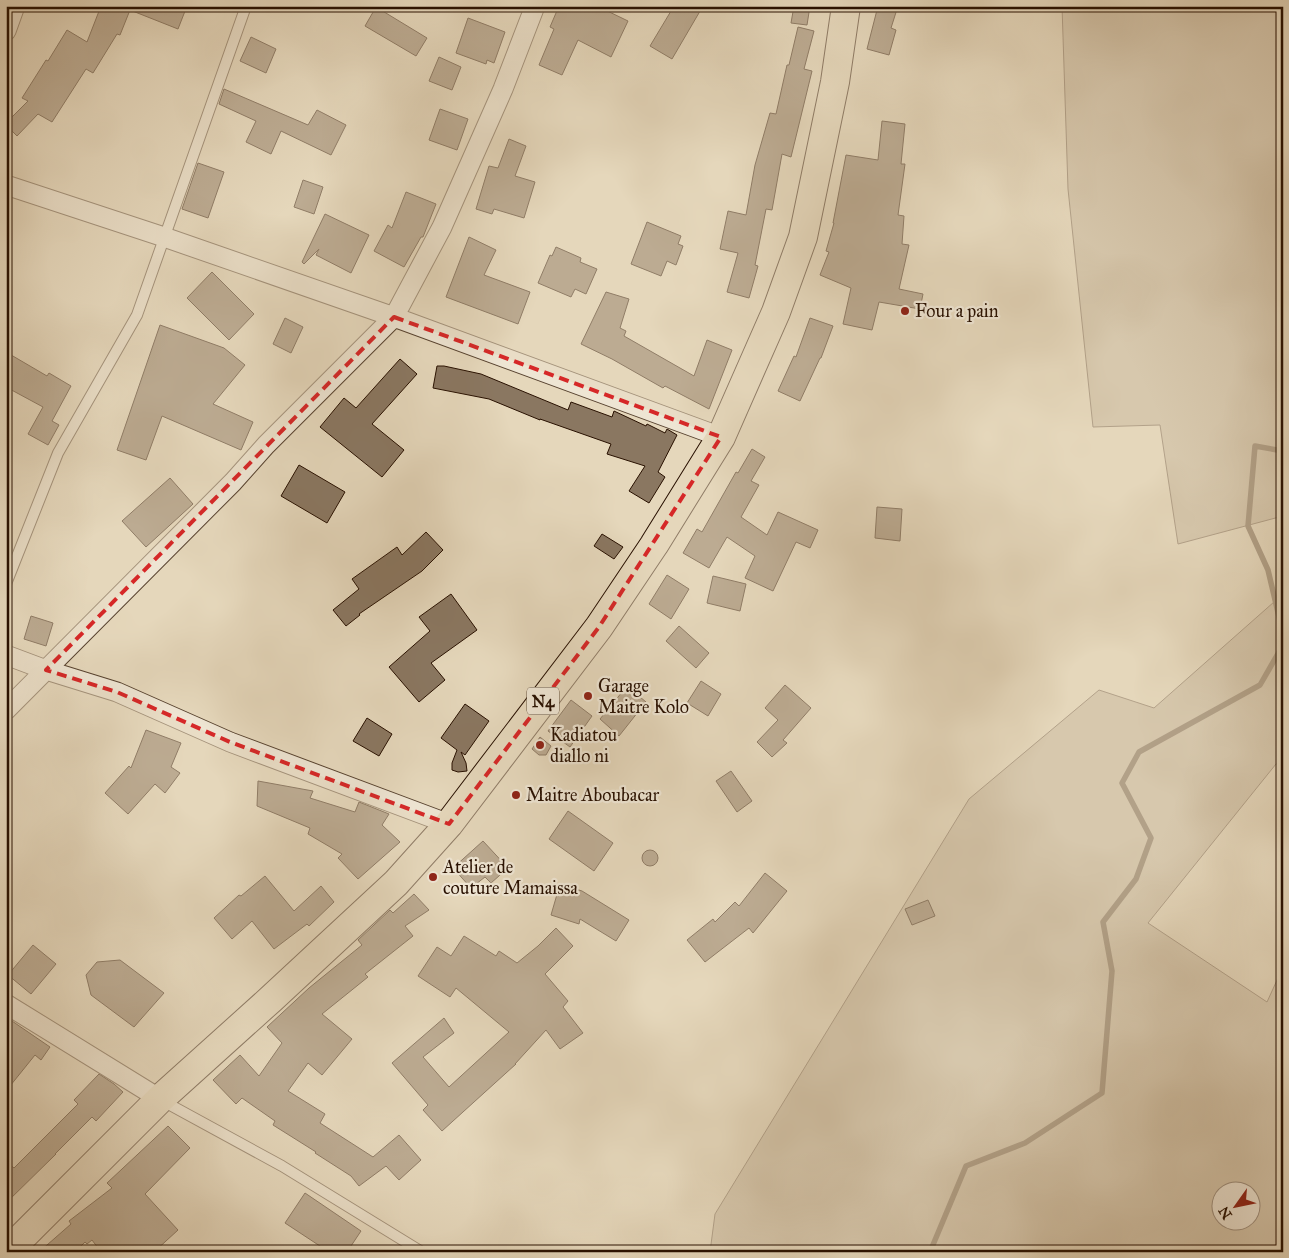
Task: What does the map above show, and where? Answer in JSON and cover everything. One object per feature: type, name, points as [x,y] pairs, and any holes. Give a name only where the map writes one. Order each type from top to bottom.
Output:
[{"type":"highway","name":"N4","points":[[7,1252],[160,1100],[396,884],[449,824],[599,627],[654,545],[721,437],[776,312],[803,237],[835,82],[846,6]]},
{"type":"street","points":[[6,31],[15,6]]},
{"type":"street","points":[[6,710],[394,317],[442,227],[503,89],[535,6]]},
{"type":"street","points":[[6,185],[164,237],[394,317],[721,437]]},
{"type":"street","points":[[6,655],[46,670],[117,692],[230,742],[449,824]]},
{"type":"street","points":[[6,1004],[160,1100]]},
{"type":"lane","points":[[6,584],[58,454],[137,315],[246,6]]},
{"type":"lane","points":[[160,1100],[282,1166],[422,1252]]},
{"type":"highlighted area","points":[[394,317],[721,437],[599,627],[449,824],[230,742],[117,692],[46,670]]},
{"type":"shaded area","points":[[1062,6],[1283,6],[1283,516],[1178,544],[1160,425],[1093,427],[1068,189]]},
{"type":"shaded area","points":[[1283,594],[1283,763],[1276,764],[1148,923],[1267,1002],[1283,967],[1283,1252],[710,1252],[715,1214],[969,799],[1099,690],[1154,708]]},
{"type":"building","points":[[101,6],[187,6],[178,29],[130,10],[120,35],[117,34],[93,73],[86,69],[52,122],[38,114],[17,136],[6,123],[28,101],[22,98],[46,60],[48,61],[67,30],[87,42]]},
{"type":"building","points":[[559,6],[597,6],[628,21],[611,57],[578,40],[562,75],[539,65],[554,29],[550,27]]},
{"type":"building","points":[[674,6],[703,6],[672,59],[650,46]]},
{"type":"building","points":[[794,6],[810,6],[807,25],[791,23]]},
{"type":"building","points":[[878,6],[898,6],[891,28],[896,30],[889,55],[867,49]]},
{"type":"building","points":[[376,7],[427,38],[416,56],[365,26]]},
{"type":"building","points":[[468,18],[505,32],[494,63],[487,60],[486,64],[456,53]]},
{"type":"building","points":[[798,27],[814,31],[804,69],[812,71],[791,157],[782,154],[772,210],[766,209],[755,265],[758,266],[749,298],[727,292],[738,253],[720,249],[728,211],[746,215],[755,165],[770,113],[776,114]]},
{"type":"building","points":[[251,37],[276,49],[266,73],[240,61]]},
{"type":"building","points":[[439,57],[461,67],[452,90],[429,81]]},
{"type":"building","points":[[224,89],[308,125],[317,110],[346,125],[331,155],[281,131],[271,154],[246,142],[256,121],[219,104]]},
{"type":"building","points":[[440,109],[468,119],[457,150],[429,140]]},
{"type":"building","points":[[882,121],[905,124],[901,164],[905,164],[898,215],[904,216],[902,244],[909,245],[899,289],[923,294],[920,309],[879,302],[872,330],[843,324],[851,288],[820,275],[829,252],[826,251],[834,223],[846,155],[878,160]]},
{"type":"building","points":[[509,139],[526,146],[515,176],[535,182],[524,218],[494,209],[492,214],[476,209],[489,166],[498,168]]},
{"type":"building","points":[[198,163],[224,172],[208,218],[182,209]]},
{"type":"building","points":[[303,180],[323,187],[314,214],[294,207]]},
{"type":"building","points":[[406,192],[436,204],[423,237],[421,237],[404,267],[374,251],[388,225],[392,228]]},
{"type":"building","points":[[325,214],[369,235],[351,273],[316,255],[319,249],[304,264],[302,262]]},
{"type":"building","points":[[647,222],[681,236],[678,244],[683,246],[676,265],[667,261],[661,276],[631,264]]},
{"type":"building","points":[[469,237],[496,250],[484,275],[530,292],[518,324],[446,297]]},
{"type":"building","points":[[556,247],[581,258],[580,262],[597,269],[586,294],[575,289],[571,297],[538,283],[550,255],[552,256]]},
{"type":"building","points":[[212,272],[254,314],[229,340],[187,298]]},
{"type":"building","points":[[606,292],[629,299],[620,328],[626,331],[624,336],[694,376],[707,340],[732,350],[709,409],[665,386],[663,388],[581,344]]},
{"type":"building","points":[[285,318],[303,327],[291,353],[273,344]]},
{"type":"building","points":[[810,318],[833,326],[821,358],[800,401],[778,391],[794,356],[796,357]]},
{"type":"building","points":[[160,325],[224,348],[245,365],[213,404],[253,422],[241,450],[162,416],[146,460],[117,450]]},
{"type":"building","points":[[6,352],[47,376],[49,373],[71,386],[52,421],[59,425],[48,445],[28,434],[43,407],[6,387]]},
{"type":"building","points":[[400,359],[417,374],[372,424],[404,450],[382,477],[320,427],[344,398],[356,408]]},
{"type":"building","points":[[437,366],[481,374],[568,410],[571,402],[612,417],[614,411],[665,433],[667,429],[677,435],[658,472],[665,477],[649,503],[629,491],[645,466],[607,454],[611,444],[540,420],[489,399],[433,388]]},
{"type":"building","points":[[752,449],[765,457],[751,481],[759,485],[741,517],[767,535],[778,512],[818,530],[810,548],[796,542],[773,591],[745,578],[755,556],[727,537],[709,568],[683,553],[697,529],[702,532],[736,472],[738,473]]},
{"type":"building","points":[[299,465],[345,492],[327,523],[281,496]]},
{"type":"building","points":[[170,478],[193,504],[146,547],[122,521]]},
{"type":"building","points":[[877,507],[902,509],[900,541],[875,538]]},
{"type":"building","points":[[426,532],[443,550],[422,571],[359,614],[346,626],[333,610],[359,589],[352,579],[397,547],[402,555]]},
{"type":"building","points":[[602,534],[623,547],[614,559],[594,546]]},
{"type":"building","points":[[667,575],[689,589],[671,619],[649,604]]},
{"type":"building","points":[[713,576],[746,584],[740,611],[707,603]]},
{"type":"building","points":[[451,594],[477,630],[431,663],[445,680],[419,702],[389,667],[430,631],[419,617]]},
{"type":"building","points":[[31,616],[53,623],[46,646],[24,639]]},
{"type":"building","points":[[679,626],[709,653],[696,668],[666,641]]},
{"type":"building","points":[[701,681],[721,694],[708,716],[687,703]]},
{"type":"building","points":[[785,685],[811,708],[783,740],[787,743],[772,757],[757,742],[778,720],[765,708]]},
{"type":"building","points":[[627,686],[646,702],[619,736],[600,719]]},
{"type":"building","points":[[571,700],[592,716],[570,747],[548,731]]},
{"type":"building","points":[[465,704],[489,721],[465,755],[461,752],[467,771],[458,772],[452,770],[452,763],[457,750],[441,738]]},
{"type":"building","points":[[367,718],[392,734],[379,756],[353,741]]},
{"type":"building","points":[[146,730],[181,743],[171,767],[180,773],[165,793],[155,784],[128,814],[105,793],[129,766],[131,768]]},
{"type":"building","points":[[540,737],[551,746],[546,755],[539,755],[532,749]]},
{"type":"building","points":[[731,771],[752,801],[737,812],[716,781]]},
{"type":"building","points":[[258,781],[313,791],[310,798],[355,812],[359,802],[389,814],[382,825],[400,842],[358,879],[338,858],[342,854],[308,834],[310,828],[257,806]]},
{"type":"building","points":[[568,811],[613,843],[594,871],[549,839]]},
{"type":"building","points":[[483,841],[508,868],[491,883],[485,877],[471,888],[453,868]]},
{"type":"building","points":[[650,850],[656,852],[658,858],[656,864],[650,866],[644,864],[642,858],[644,852]]},
{"type":"building","points":[[765,873],[787,891],[753,933],[749,928],[705,962],[687,940],[713,919],[715,922],[735,902],[739,906]]},
{"type":"building","points":[[265,876],[294,911],[321,886],[334,902],[309,926],[307,924],[274,949],[252,921],[232,939],[214,918],[239,895],[241,896]]},
{"type":"building","points":[[560,884],[582,891],[629,920],[616,941],[580,919],[579,924],[551,915]]},
{"type":"building","points":[[414,894],[429,910],[405,926],[413,936],[365,974],[368,977],[322,1014],[352,1039],[322,1075],[308,1063],[288,1091],[325,1114],[320,1123],[373,1157],[399,1135],[421,1160],[399,1180],[386,1166],[359,1186],[351,1176],[273,1125],[275,1121],[242,1098],[236,1104],[213,1080],[240,1055],[259,1076],[282,1043],[267,1027],[309,988],[362,945],[358,940],[390,910],[393,913]]},
{"type":"building","points":[[928,900],[935,916],[912,925],[905,909]]},
{"type":"building","points":[[556,928],[573,946],[545,974],[568,1001],[563,1007],[583,1033],[560,1049],[546,1030],[516,1064],[442,1131],[423,1110],[428,1105],[392,1063],[444,1018],[454,1033],[423,1057],[449,1087],[509,1032],[456,988],[450,997],[418,976],[437,947],[451,956],[464,936],[496,956],[499,951],[517,963]]},
{"type":"building","points":[[33,945],[56,964],[31,994],[8,975]]},
{"type":"building","points":[[120,960],[164,993],[134,1027],[91,995],[86,975],[97,962]]},
{"type":"building","points":[[12,1021],[50,1047],[41,1060],[35,1055],[6,1091],[6,1029]]},
{"type":"building","points":[[99,1074],[123,1092],[96,1121],[92,1117],[6,1203],[6,1161],[14,1168],[78,1104],[74,1100]]},
{"type":"building","points":[[168,1126],[190,1148],[145,1194],[178,1230],[154,1252],[101,1252],[92,1240],[87,1244],[85,1242],[75,1252],[39,1252],[71,1224],[69,1221],[112,1188],[107,1183]]},
{"type":"building","points":[[305,1193],[361,1231],[347,1252],[329,1252],[285,1223]]},
{"type":"waterway","points":[[1283,451],[1255,446],[1248,526],[1268,570],[1283,634]]},
{"type":"waterway","points":[[930,1252],[966,1166],[1025,1143],[1102,1093],[1112,971],[1103,922],[1136,879],[1151,838],[1122,783],[1139,752],[1260,685],[1283,645]]},
{"type":"place","name":"Four a pain","points":[[905,311]]},
{"type":"place","name":"Garage Maitre Kolo","points":[[588,696]]},
{"type":"place","name":"Kadiatou diallo ni","points":[[540,745]]},
{"type":"place","name":"Maitre Aboubacar","points":[[516,795]]},
{"type":"place","name":"Atelier de couture Mamaissa","points":[[433,877]]}]
